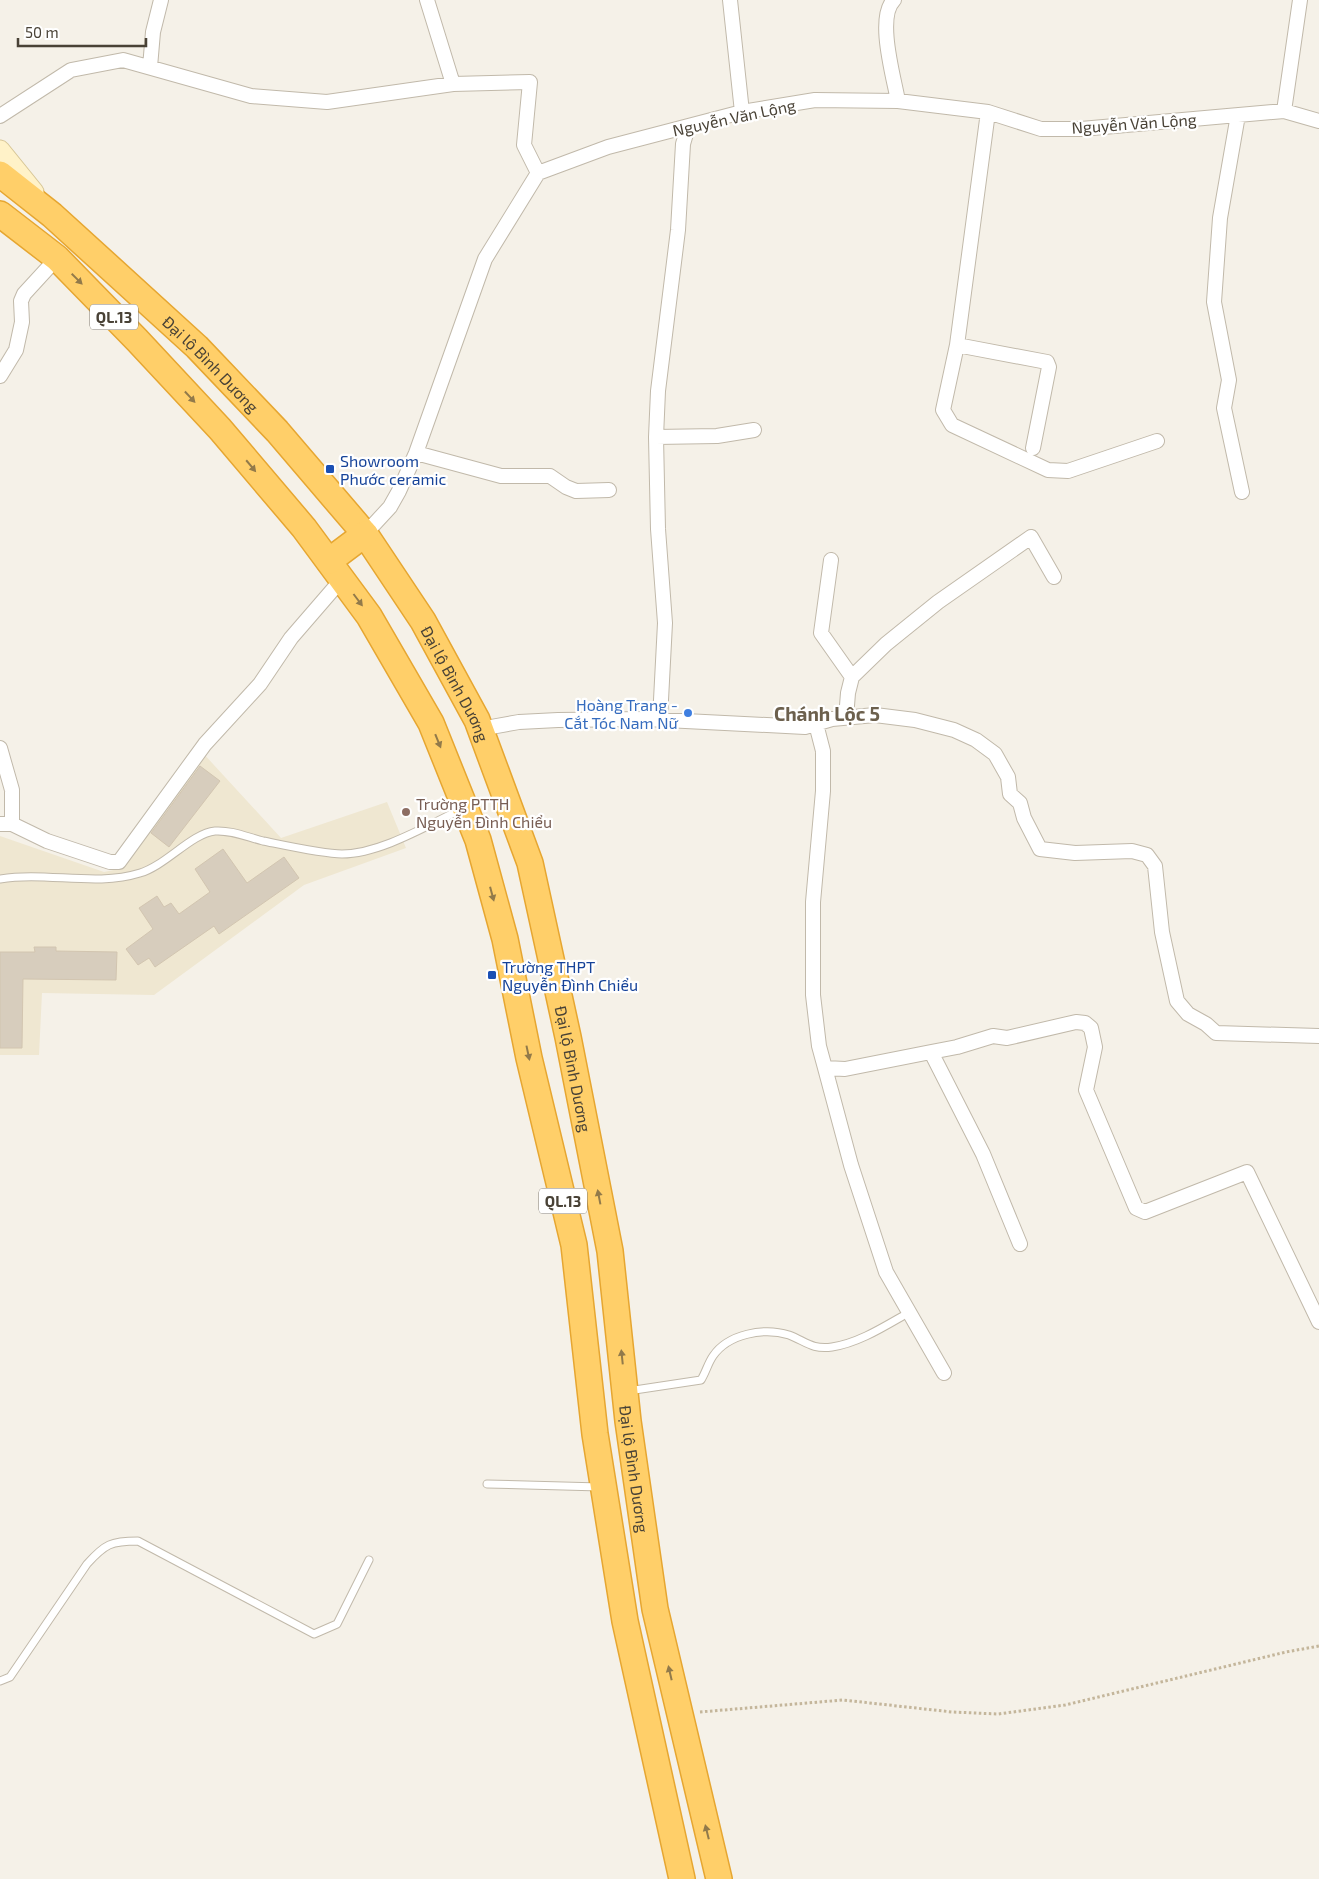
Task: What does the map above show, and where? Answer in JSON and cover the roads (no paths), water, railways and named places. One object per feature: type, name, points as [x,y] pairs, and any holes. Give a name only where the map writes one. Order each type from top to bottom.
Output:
[{"type":"highway","name":"Đại lộ Bình Dương","points":[[0,174],[52,215],[196,347],[277,431],[365,534],[423,621],[480,729],[530,863],[568,1037],[610,1251],[625,1391],[655,1609],[719,1879]]},
{"type":"highway","name":"QL.13","points":[[0,214],[57,258],[137,340],[220,429],[304,528],[369,616],[431,723],[478,840],[505,939],[529,1058],[574,1245],[595,1434],[625,1621],[682,1879]]},
{"type":"highway","points":[[335,570],[365,534]]},
{"type":"main road","points":[[0,150],[52,215]]},
{"type":"street","points":[[150,67],[153,32],[161,0]]},
{"type":"street","points":[[427,0],[453,84]]},
{"type":"street","points":[[730,0],[742,112]]},
{"type":"street","points":[[894,0],[886,17],[886,38],[898,101]]},
{"type":"street","points":[[1300,0],[1284,111],[1319,121]]},
{"type":"street","points":[[0,116],[71,70],[123,60],[251,96],[327,102],[453,84],[530,82],[524,145],[538,174],[485,259],[416,453],[399,492],[390,507],[365,534]]},
{"type":"street","name":"Nguyễn Văn Lộng","points":[[538,174],[608,148],[742,112],[815,100],[898,101],[988,112],[1041,128],[1081,128],[1284,111]]},
{"type":"street","points":[[988,112],[957,345],[943,410],[946,418],[952,425],[1048,470],[1068,471],[1157,441]]},
{"type":"street","points":[[1238,115],[1220,218],[1214,302],[1229,380],[1224,408],[1242,492]]},
{"type":"street","points":[[660,719],[665,622],[658,530],[656,437],[658,391],[678,230],[683,144],[688,127]]},
{"type":"street","points":[[0,376],[16,350],[22,322],[21,301],[24,294],[57,258]]},
{"type":"street","points":[[957,345],[1047,362],[1049,366],[1033,448]]},
{"type":"street","points":[[656,437],[717,436],[754,430]]},
{"type":"street","points":[[416,453],[501,476],[550,476],[566,488],[576,491],[609,490]]},
{"type":"street","points":[[846,718],[848,693],[852,678],[886,644],[938,602],[1031,537],[1054,577]]},
{"type":"street","points":[[831,560],[821,633],[852,678]]},
{"type":"street","points":[[0,748],[12,790],[6,824],[47,842],[110,862],[119,862],[205,744],[260,684],[335,570]]},
{"type":"street","points":[[480,729],[528,722],[660,719],[805,727],[846,718],[874,715],[916,720],[954,730],[976,740],[995,754],[1008,776],[1010,794],[1020,803],[1024,818],[1040,849],[1075,853],[1132,851],[1147,855],[1155,866],[1162,932],[1178,1001],[1188,1014],[1206,1024],[1212,1032],[1319,1036]]},
{"type":"street","points":[[816,724],[823,751],[823,791],[813,902],[813,995],[819,1046],[851,1165],[886,1272],[944,1373]]},
{"type":"street","points":[[825,1068],[845,1069],[931,1052],[993,1036],[1007,1038],[1076,1022],[1085,1023],[1091,1028],[1095,1047],[1086,1090],[1136,1208],[1144,1212],[1247,1172],[1319,1322]]},
{"type":"street","points":[[931,1052],[983,1154],[1020,1244]]},
{"type":"lane","points":[[0,879],[24,876],[119,877],[139,874],[154,867],[207,832],[221,831],[342,854],[370,849],[465,808]]},
{"type":"lane","points":[[625,1391],[701,1380],[712,1357],[726,1341],[745,1335],[768,1332],[789,1335],[810,1346],[831,1347],[869,1334],[908,1312]]},
{"type":"lane","points":[[487,1484],[603,1488]]},
{"type":"lane","points":[[0,1681],[10,1677],[87,1564],[102,1547],[117,1541],[138,1541],[314,1634],[337,1624],[369,1560]]},
{"type":"place","name":"Showroom Phước ceramic","points":[[330,469]]},
{"type":"place","name":"Hoàng Trang - Cắt Tóc Nam Nữ","points":[[688,713]]},
{"type":"place","name":"Trường PTTH Nguyễn Đình Chiểu","points":[[406,812]]},
{"type":"place","name":"Trường THPT Nguyễn Đình Chiểu","points":[[492,975]]},
{"type":"district","name":"Chánh Lộc 5","points":[[827,713]]}]
